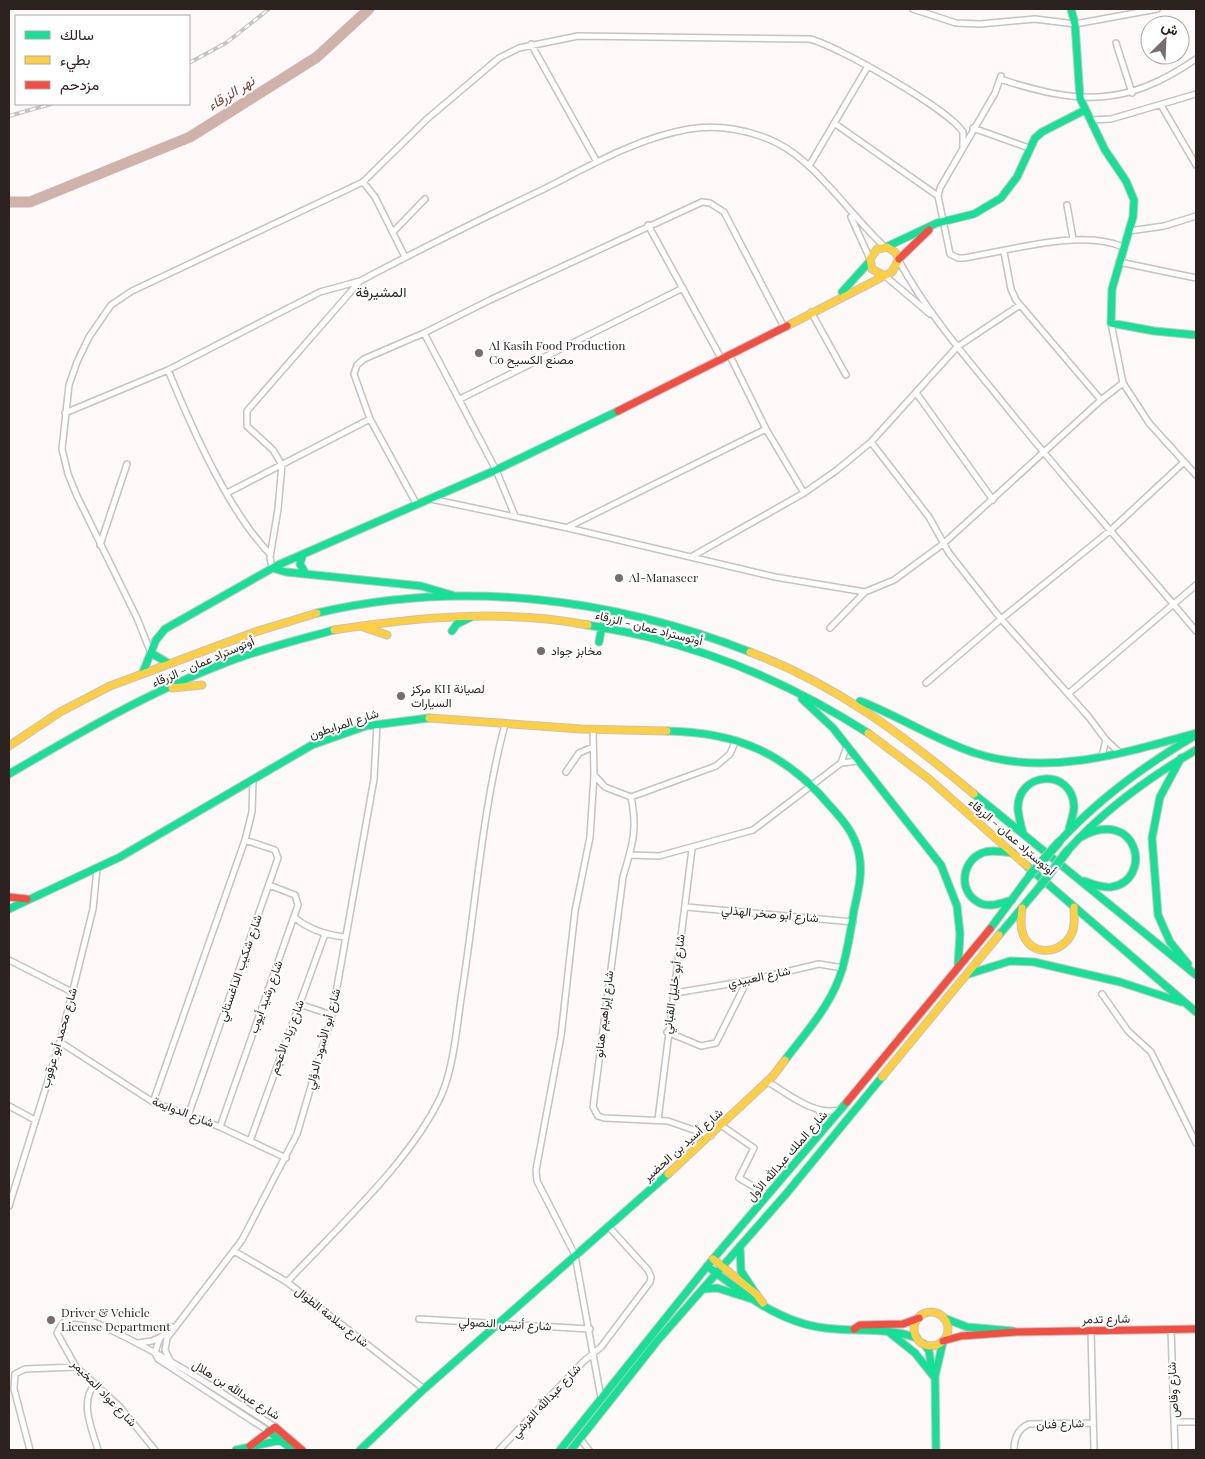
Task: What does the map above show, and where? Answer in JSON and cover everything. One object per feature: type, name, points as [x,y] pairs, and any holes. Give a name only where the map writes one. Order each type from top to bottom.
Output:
[{"type":"main road","points":[[1071,9],[1075,24],[1080,98],[1105,150],[1132,193],[1134,211],[1110,302],[1111,323],[1154,331],[1196,335]]},
{"type":"main road","points":[[837,297],[870,260],[874,251],[941,222],[974,214],[1001,198],[1017,177],[1029,148],[1042,132],[1085,110]]},
{"type":"main road","points":[[143,672],[156,640],[165,629],[272,568],[496,470],[730,356],[837,297],[893,272],[899,260],[941,222]]},
{"type":"main road","points":[[886,246],[893,249],[899,260]]},
{"type":"main road","points":[[870,260],[872,269],[884,275]]},
{"type":"main road","points":[[303,554],[300,564],[306,574]]},
{"type":"main road","points":[[272,568],[286,572],[421,586],[457,596]]},
{"type":"main road","name":"أوتوستراد عمان - الزرقاء","points":[[9,746],[78,702],[143,672],[263,629],[332,610],[403,600],[496,595],[584,604],[656,619],[710,635],[758,653],[839,693],[905,737],[1196,974]]},
{"type":"main road","points":[[452,631],[462,621],[481,615]]},
{"type":"main road","name":"أوتوستراد عمان - الزرقاء","points":[[9,774],[196,674],[257,650],[353,626],[423,617],[481,615],[602,626],[692,648],[788,688],[837,714],[898,754],[1196,1012]]},
{"type":"main road","points":[[353,626],[368,628],[387,635]]},
{"type":"main road","points":[[599,642],[602,626]]},
{"type":"main road","points":[[151,653],[168,663]]},
{"type":"main road","points":[[167,688],[202,685]]},
{"type":"main road","points":[[788,688],[819,713],[932,851],[950,881],[961,920],[958,966]]},
{"type":"main road","points":[[839,693],[878,708],[975,754],[1027,764],[1046,764],[1102,756],[1196,734]]},
{"type":"main road","name":"شارع المرابطون","points":[[9,909],[97,868],[312,745],[377,724],[411,719],[436,718],[593,729],[673,731],[736,740],[781,760],[812,784]]},
{"type":"main road","name":"شارع الملك عبدالله الأول","points":[[560,1450],[712,1259],[842,1109],[1012,900],[1030,875],[1069,830],[1103,797],[1128,777],[1196,734]]},
{"type":"main road","name":"شارع الملك عبدالله الأول","points":[[571,1450],[581,1440],[658,1340],[786,1194],[902,1056],[1068,850],[1139,784],[1196,750]]},
{"type":"main road","points":[[1181,758],[1160,797],[1153,824],[1155,892],[1158,915],[1163,929],[1170,942],[1196,974]]},
{"type":"main road","points":[[9,779],[17,769]]},
{"type":"main road","points":[[1023,834],[1017,812],[1019,795],[1032,781],[1046,777],[1060,780],[1070,790],[1075,806],[1069,830]]},
{"type":"main road","name":"شارع أسيد بن الحضير","points":[[360,1450],[424,1389],[711,1136],[768,1082],[826,1004],[843,968],[860,881],[859,854],[855,840],[844,821],[812,784]]},
{"type":"main road","points":[[1079,838],[1105,827],[1114,829],[1130,839],[1137,856],[1133,873],[1120,885],[1102,887],[1079,880]]},
{"type":"main road","points":[[1012,900],[990,906],[978,904],[968,894],[964,880],[967,867],[976,856],[993,851],[1013,853]]},
{"type":"main road","points":[[9,897],[27,899]]},
{"type":"main road","points":[[1022,908],[1020,922],[1023,936],[1032,947],[1046,952],[1060,948],[1070,938],[1074,925],[1074,907]]},
{"type":"main road","points":[[969,974],[1010,961],[1034,962],[1130,985],[1188,1004]]},
{"type":"main road","points":[[892,1048],[902,1056]]},
{"type":"main road","points":[[741,1244],[739,1260],[741,1271],[754,1296]]},
{"type":"main road","points":[[712,1259],[719,1270]]},
{"type":"main road","points":[[707,1266],[719,1270],[763,1303],[791,1320],[806,1325],[838,1330],[854,1329],[861,1332],[890,1332],[917,1338],[928,1351],[935,1377]]},
{"type":"main road","points":[[702,1290],[712,1286],[720,1287],[741,1297],[754,1296]]},
{"type":"main road","points":[[854,1329],[860,1325],[903,1324],[931,1312],[944,1318],[948,1332],[943,1342],[935,1377],[936,1450]]},
{"type":"main road","points":[[917,1338],[914,1329],[920,1317]]},
{"type":"main road","name":"شارع تدمر","points":[[944,1318],[967,1327],[1016,1332],[1196,1329]]},
{"type":"main road","points":[[890,1332],[915,1353],[935,1377]]},
{"type":"main road","name":"شارع تدمر","points":[[943,1342],[961,1336],[1003,1335],[1016,1332]]},
{"type":"main road","points":[[924,1344],[934,1346],[943,1342]]},
{"type":"main road","points":[[250,1446],[272,1429]]},
{"type":"main road","name":"شارع عبدالله بن هلال","points":[[272,1429],[293,1450]]},
{"type":"main road","name":"شارع عبدالله بن هلال","points":[[272,1429],[302,1450]]},
{"type":"main road","points":[[575,1433],[581,1440]]},
{"type":"main road","points":[[236,1450],[281,1440]]},
{"type":"street","points":[[913,9],[956,23],[980,24],[1034,19],[1075,24],[1157,9]]},
{"type":"street","points":[[151,653],[137,618],[100,545],[68,474],[62,449],[69,385],[89,338],[111,305],[132,291],[363,182],[427,119],[499,58],[531,44],[578,36],[810,38],[823,42],[868,66],[909,91],[960,128],[964,135],[963,147]]},
{"type":"street","points":[[1116,43],[1132,93]]},
{"type":"street","points":[[531,44],[598,162]]},
{"type":"street","points":[[1123,247],[1104,240],[1073,239],[1004,252],[953,257],[950,254],[941,222],[938,196],[944,178],[995,93],[1001,78],[1028,88],[1080,98],[1132,93],[1170,77],[1196,59]]},
{"type":"street","points":[[809,166],[868,66]]},
{"type":"street","points":[[1091,120],[1111,119],[1196,94]]},
{"type":"street","points":[[1162,105],[1196,164]]},
{"type":"street","points":[[834,123],[938,196]]},
{"type":"street","points":[[974,128],[1029,148]]},
{"type":"street","points":[[65,413],[168,370],[320,292],[360,281],[636,144],[689,129],[743,130],[776,142],[800,156],[848,210],[886,246]]},
{"type":"street","points":[[363,182],[375,197],[394,231],[405,257]]},
{"type":"street","points":[[394,231],[424,199]]},
{"type":"street","points":[[417,505],[370,419],[356,379],[357,365],[364,359],[424,333],[694,204],[702,202],[718,206],[724,212],[784,327]]},
{"type":"street","points":[[1067,205],[1073,239]]},
{"type":"street","points":[[848,210],[870,260]]},
{"type":"street","points":[[1129,230],[1164,226],[1196,216]]},
{"type":"street","points":[[648,226],[722,360]]},
{"type":"street","points":[[1004,252],[1012,289],[1020,305],[1101,400]]},
{"type":"street","points":[[899,260],[957,347],[1043,453],[1112,530],[1196,631]]},
{"type":"street","points":[[1119,262],[1196,278]]},
{"type":"street","points":[[884,275],[941,324]]},
{"type":"street","points":[[272,568],[270,554],[278,509],[282,465],[272,450],[247,426],[247,411],[360,281]]},
{"type":"street","points":[[460,399],[683,288]]},
{"type":"street","points":[[691,557],[804,493],[871,442],[917,394],[957,347],[1020,305]]},
{"type":"street","points":[[810,312],[846,376]]},
{"type":"street","points":[[1111,323],[1123,383],[1149,423],[1183,463],[1196,475]]},
{"type":"street","points":[[424,333],[496,470],[515,516]]},
{"type":"street","points":[[730,356],[766,429],[804,493]]},
{"type":"street","points":[[168,370],[183,406],[247,528],[270,554]]},
{"type":"street","points":[[830,628],[865,592],[894,580],[943,544],[994,500],[1101,400],[1123,383]]},
{"type":"street","points":[[917,394],[994,500]]},
{"type":"street","points":[[228,493],[370,419]]},
{"type":"street","points":[[568,528],[766,429]]},
{"type":"street","points":[[871,442],[929,517],[943,544],[1001,619],[1106,740],[1119,752]]},
{"type":"street","points":[[926,683],[1001,619],[1112,530],[1183,463]]},
{"type":"street","points":[[100,545],[126,464]]},
{"type":"street","points":[[431,499],[568,528],[775,577],[865,592]]},
{"type":"street","points":[[1068,694],[1196,584]]},
{"type":"street","name":"شارع أبو الأسود الدؤلي","points":[[179,1320],[234,1251],[286,1158],[297,1134],[332,1015],[374,778],[377,724]]},
{"type":"street","points":[[287,1282],[392,1169],[428,1120],[441,1095],[457,1023],[494,772],[505,724]]},
{"type":"street","points":[[593,729],[594,775],[590,837],[574,917],[566,1007],[536,1170],[537,1181],[575,1255],[595,1352],[601,1399]]},
{"type":"street","points":[[594,775],[605,787],[631,797],[716,766],[730,754],[736,740]]},
{"type":"street","points":[[1102,756],[1106,740]]},
{"type":"street","points":[[841,763],[847,746]]},
{"type":"street","points":[[566,772],[579,753],[593,747]]},
{"type":"street","points":[[631,855],[659,856],[692,849],[753,830],[841,763],[859,761]]},
{"type":"street","points":[[153,1102],[245,840],[252,812],[253,780]]},
{"type":"street","name":"شارع إبراهيم هنانو","points":[[631,797],[634,824],[631,855],[623,877],[593,1107],[598,1116],[604,1118],[658,1120],[679,1123],[711,1136]]},
{"type":"street","name":"شارع شكيب الداغستاني","points":[[188,1116],[278,858],[277,852],[245,840]]},
{"type":"street","name":"شارع أبو خليل القباني","points":[[658,1120],[667,1032],[675,993],[692,849]]},
{"type":"street","name":"شارع محمد أبو عرقوب","points":[[9,1203],[60,1042],[93,909],[97,868]]},
{"type":"street","name":"شارع رشيد أيوب","points":[[220,1127],[294,917],[298,898],[268,885]]},
{"type":"street","name":"شارع أبو صخر الهذلي","points":[[686,906],[853,922]]},
{"type":"street","points":[[294,917],[306,926],[325,934],[345,937]]},
{"type":"street","name":"شارع زياد الأعجم","points":[[250,1141],[325,934]]},
{"type":"street","points":[[9,960],[72,992]]},
{"type":"street","name":"شارع العبيدي","points":[[675,993],[748,981],[819,964],[843,968]]},
{"type":"street","points":[[667,1032],[701,1046],[716,1043],[748,981]]},
{"type":"street","points":[[1102,994],[1128,1031],[1151,1052],[1196,1143]]},
{"type":"street","points":[[299,1004],[332,1015]]},
{"type":"street","name":"شارع الدوايمة","points":[[60,1042],[153,1102],[220,1127],[286,1158]]},
{"type":"street","points":[[768,1082],[816,1110],[824,1118],[826,1127]]},
{"type":"street","points":[[9,1106],[35,1120]]},
{"type":"street","points":[[816,1110],[827,1112],[842,1109]]},
{"type":"street","points":[[722,1126],[754,1148],[739,1178],[768,1195]]},
{"type":"street","name":"شارع عبدالله القرشي","points":[[499,1450],[595,1352],[651,1280],[648,1270],[608,1226]]},
{"type":"street","name":"شارع سلامة الطوال","points":[[234,1251],[287,1282],[424,1389]]},
{"type":"street","name":"شارع عبدالله بن هلال","points":[[57,1333],[60,1324],[66,1320],[76,1318],[109,1329],[155,1352],[272,1429]]},
{"type":"street","name":"شارع أنيس النصولي","points":[[419,1319],[590,1329]]},
{"type":"street","points":[[155,1352],[157,1344],[163,1335],[179,1320]]},
{"type":"street","points":[[171,1362],[166,1353],[165,1343],[179,1320]]},
{"type":"street","name":"شارع وقاص","points":[[1171,1329],[1175,1450]]},
{"type":"street","points":[[1091,1330],[1094,1450]]},
{"type":"street","name":"شارع عواد المخيمر","points":[[57,1333],[65,1351],[76,1367],[120,1407],[155,1450]]},
{"type":"street","points":[[134,1342],[152,1341],[163,1335]]},
{"type":"street","name":"شارع عبدالله بن هلال","points":[[155,1352],[158,1359],[272,1429]]},
{"type":"street","points":[[30,1450],[14,1389],[15,1374],[26,1369],[76,1367]]},
{"type":"street","points":[[95,1384],[88,1392],[86,1404],[98,1450]]},
{"type":"street","points":[[1175,1422],[1196,1422]]},
{"type":"street","name":"شارع فنان","points":[[1014,1450],[1017,1434],[1023,1426],[1093,1423]]},
{"type":"street","points":[[581,1440],[589,1450]]},
{"type":"waterway","name":"نهر الزرقاء","points":[[9,202],[30,202],[190,137],[317,57],[369,9]]},
{"type":"railway","points":[[190,62],[226,43],[269,9]]},
{"type":"railway","points":[[9,116],[48,105]]},
{"type":"traffic: fast","points":[[1071,9],[1075,24],[1080,98],[1105,150],[1126,181],[1134,200],[1133,217],[1112,289],[1111,323],[1154,331],[1196,335]]},
{"type":"traffic: fast","points":[[886,247],[937,223],[974,214],[1001,198],[1017,177],[1035,138],[1042,132],[1085,110]]},
{"type":"traffic: fast","points":[[842,292],[870,261]]},
{"type":"traffic: fast","points":[[143,672],[156,640],[165,629],[278,565],[496,470],[618,411]]},
{"type":"traffic: fast","points":[[303,554],[300,564],[306,574]]},
{"type":"traffic: fast","points":[[272,568],[286,572],[421,586],[452,595]]},
{"type":"traffic: fast","points":[[317,613],[371,603],[426,597],[481,596],[536,600],[591,607],[645,618],[698,633],[750,652]]},
{"type":"traffic: fast","points":[[452,631],[457,624],[471,617]]},
{"type":"traffic: fast","points":[[588,625],[641,635],[734,664],[790,689],[843,717],[868,733]]},
{"type":"traffic: fast","points":[[599,642],[602,626]]},
{"type":"traffic: fast","points":[[9,774],[115,714],[197,674],[252,653],[334,630]]},
{"type":"traffic: fast","points":[[151,653],[168,663]]},
{"type":"traffic: fast","points":[[802,699],[833,728],[941,865],[957,906],[960,934],[958,966]]},
{"type":"traffic: fast","points":[[860,701],[960,748],[1003,760],[1030,763],[1058,762],[1114,754],[1196,733]]},
{"type":"traffic: fast","points":[[9,909],[120,857],[312,745],[366,726],[429,718]]},
{"type":"traffic: fast","points":[[667,731],[692,732],[737,741],[777,759],[796,772],[813,788],[835,811],[855,840],[860,861],[859,882],[839,979],[819,1016],[785,1060]]},
{"type":"traffic: fast","points":[[1059,842],[1090,811],[1123,783],[1196,735]]},
{"type":"traffic: fast","points":[[1068,850],[1097,821],[1128,795],[1196,750]]},
{"type":"traffic: fast","points":[[1181,758],[1160,797],[1152,838],[1158,915],[1170,942],[1188,964]]},
{"type":"traffic: fast","points":[[1023,833],[1018,810],[1020,797],[1026,787],[1035,781],[1045,779],[1055,780],[1065,785],[1071,794],[1074,807],[1069,830]]},
{"type":"traffic: fast","points":[[974,794],[1196,975]]},
{"type":"traffic: fast","points":[[1079,838],[1099,830],[1115,830],[1127,837],[1134,848],[1136,860],[1133,872],[1124,882],[1108,887],[1097,886],[1084,881]]},
{"type":"traffic: fast","points":[[1030,875],[1059,842]]},
{"type":"traffic: fast","points":[[1041,885],[1068,850]]},
{"type":"traffic: fast","points":[[1012,900],[993,905],[982,904],[974,900],[969,894],[965,878],[969,864],[982,853],[993,851],[1013,853]]},
{"type":"traffic: fast","points":[[1027,866],[1196,1012]]},
{"type":"traffic: fast","points":[[990,929],[1030,875]]},
{"type":"traffic: fast","points":[[999,935],[1041,885]]},
{"type":"traffic: fast","points":[[969,974],[1010,961],[1034,962],[1120,982],[1181,1002]]},
{"type":"traffic: fast","points":[[571,1450],[658,1340],[786,1194],[882,1077]]},
{"type":"traffic: fast","points":[[560,1450],[713,1259],[847,1102]]},
{"type":"traffic: fast","points":[[360,1450],[424,1389],[668,1174]]},
{"type":"traffic: fast","points":[[740,1246],[741,1271],[756,1294]]},
{"type":"traffic: fast","points":[[707,1266],[762,1305],[792,1320],[825,1328],[894,1332],[917,1338]]},
{"type":"traffic: fast","points":[[704,1289],[717,1288],[752,1299]]},
{"type":"traffic: fast","points":[[944,1318],[967,1327],[1013,1331]]},
{"type":"traffic: fast","points":[[890,1333],[915,1353],[935,1378]]},
{"type":"traffic: fast","points":[[936,1450],[935,1376],[943,1342]]},
{"type":"traffic: fast","points":[[924,1344],[929,1351],[932,1371]]},
{"type":"traffic: fast","points":[[268,1431],[293,1450]]},
{"type":"traffic: fast","points":[[236,1450],[281,1440]]},
{"type":"traffic: slow","points":[[787,326],[892,272],[899,259],[895,252],[887,247],[877,249],[870,259],[872,269],[883,275]]},
{"type":"traffic: slow","points":[[9,746],[60,712],[110,686],[255,632],[317,613]]},
{"type":"traffic: slow","points":[[334,630],[429,618],[493,616],[525,617],[588,625]]},
{"type":"traffic: slow","points":[[363,627],[387,635]]},
{"type":"traffic: slow","points":[[750,652],[812,680],[868,713],[974,794]]},
{"type":"traffic: slow","points":[[172,688],[202,685]]},
{"type":"traffic: slow","points":[[429,718],[581,729],[667,731]]},
{"type":"traffic: slow","points":[[868,733],[929,779],[1027,866]]},
{"type":"traffic: slow","points":[[1022,908],[1021,926],[1026,940],[1039,950],[1047,950],[1063,945],[1069,938],[1074,927],[1074,907]]},
{"type":"traffic: slow","points":[[882,1077],[999,935]]},
{"type":"traffic: slow","points":[[668,1174],[773,1076],[785,1060]]},
{"type":"traffic: slow","points":[[713,1259],[756,1294],[763,1303]]},
{"type":"traffic: slow","points":[[931,1312],[943,1317],[948,1329],[943,1341],[931,1346],[919,1341],[914,1329],[919,1317],[931,1312]]},
{"type":"traffic: jam","points":[[899,259],[929,230]]},
{"type":"traffic: jam","points":[[618,411],[787,326]]},
{"type":"traffic: jam","points":[[9,897],[27,899]]},
{"type":"traffic: jam","points":[[847,1102],[990,929]]},
{"type":"traffic: jam","points":[[854,1329],[860,1325],[903,1324],[919,1318]]},
{"type":"traffic: jam","points":[[943,1341],[961,1336],[1016,1332],[1196,1329]]},
{"type":"traffic: jam","points":[[250,1446],[275,1427],[302,1450]]},
{"type":"place","name":"Al Kasih Food Production Co مصنع الكسيح","points":[[479,353]]},
{"type":"place","name":"Al-Manaseer","points":[[619,578]]},
{"type":"place","name":"مخابز جواد","points":[[541,651]]},
{"type":"place","name":"مركز KH لصيانة السيارات","points":[[401,696]]},
{"type":"place","name":"Driver & Vehicle License Department","points":[[51,1320]]},
{"type":"district","name":"المشيرفة","points":[[381,292]]}]
